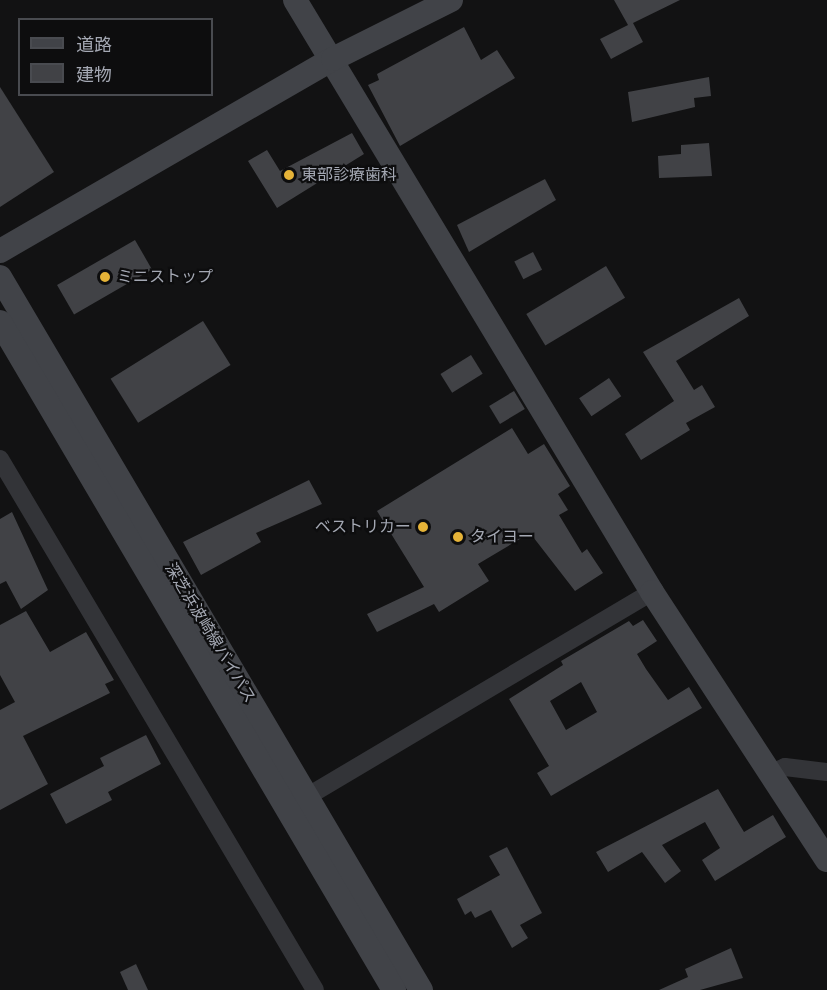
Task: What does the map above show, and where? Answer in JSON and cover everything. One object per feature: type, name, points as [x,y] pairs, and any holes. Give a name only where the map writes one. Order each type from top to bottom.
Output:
[{"type":"main road","points":[[295,0],[333,59],[652,592],[772,772],[827,860]]},
{"type":"main road","points":[[0,251],[333,59],[451,0]]},
{"type":"main road","name":"深芝浜波崎線バイパス","points":[[0,277],[297,802],[394,990]]},
{"type":"main road","name":"深芝浜波崎線バイパス","points":[[0,322],[297,802],[421,990]]},
{"type":"street","points":[[0,459],[315,990]]},
{"type":"street","points":[[297,802],[652,592]]},
{"type":"street","points":[[772,772],[785,767],[827,772]]},
{"type":"building","points":[[614,0],[680,0],[633,23],[643,42],[611,59],[600,39],[628,25]]},
{"type":"building","points":[[464,27],[481,60],[497,50],[515,78],[400,146],[368,85],[379,80],[377,74]]},
{"type":"building","points":[[709,77],[711,96],[694,98],[695,107],[632,122],[628,92]]},
{"type":"building","points":[[0,87],[54,172],[0,207]]},
{"type":"building","name":"東部診療歯科","points":[[352,133],[364,154],[277,208],[248,161],[267,150],[280,171]]},
{"type":"building","points":[[709,143],[712,176],[659,178],[658,156],[681,154],[681,145]]},
{"type":"building","points":[[545,179],[556,200],[469,252],[457,225]]},
{"type":"building","name":"ミニストップ","points":[[135,240],[152,269],[74,314],[57,285]]},
{"type":"building","points":[[533,252],[542,270],[523,279],[514,262]]},
{"type":"building","points":[[606,266],[625,298],[545,346],[526,314]]},
{"type":"building","points":[[739,298],[749,316],[676,361],[694,390],[702,385],[715,407],[686,423],[690,430],[641,460],[625,434],[674,401],[643,352]]},
{"type":"building","points":[[203,321],[231,365],[138,423],[111,379]]},
{"type":"building","points":[[471,355],[483,374],[452,393],[440,374]]},
{"type":"building","points":[[609,378],[621,396],[591,416],[579,398]]},
{"type":"building","points":[[514,391],[525,409],[500,424],[489,406]]},
{"type":"building","name":"タイヨー","points":[[512,428],[528,454],[544,444],[570,486],[558,494],[568,510],[559,515],[582,553],[587,549],[603,573],[575,591],[530,533],[478,564],[489,581],[439,612],[434,604],[377,632],[367,614],[424,587],[377,511]]},
{"type":"building","points":[[309,480],[322,504],[256,533],[261,542],[201,575],[183,542]]},
{"type":"building","points":[[12,512],[48,590],[21,609],[6,581],[0,584],[0,519]]},
{"type":"building","points":[[26,611],[50,652],[86,632],[114,680],[105,684],[110,693],[23,736],[48,784],[0,810],[0,710],[15,702],[0,675],[0,625]]},
{"type":"building","points":[[643,620],[657,641],[637,654],[668,700],[689,687],[702,708],[551,796],[537,773],[549,766],[509,699],[563,665],[561,661],[629,621],[633,626]],"holes":[[[581,682],[597,712],[566,730],[550,701]]]},
{"type":"building","points":[[146,735],[161,764],[108,792],[112,800],[66,824],[50,794],[104,766],[100,758]]},
{"type":"building","points":[[718,789],[744,832],[773,815],[786,837],[715,881],[702,860],[720,848],[705,822],[662,845],[681,871],[665,883],[642,852],[608,872],[596,852]]},
{"type":"building","points":[[507,847],[542,913],[520,925],[528,938],[512,948],[491,910],[475,918],[471,911],[465,915],[457,899],[500,875],[489,856]]},
{"type":"building","points":[[731,948],[743,978],[700,990],[659,990],[688,977],[685,969]]},
{"type":"building","points":[[136,964],[148,990],[128,990],[120,972]]},
{"type":"place","name":"東部診療歯科","points":[[289,175]]},
{"type":"place","name":"ミニストップ","points":[[105,277]]},
{"type":"place","name":"ベストリカー","points":[[423,527]]},
{"type":"place","name":"タイヨー","points":[[458,537]]}]
